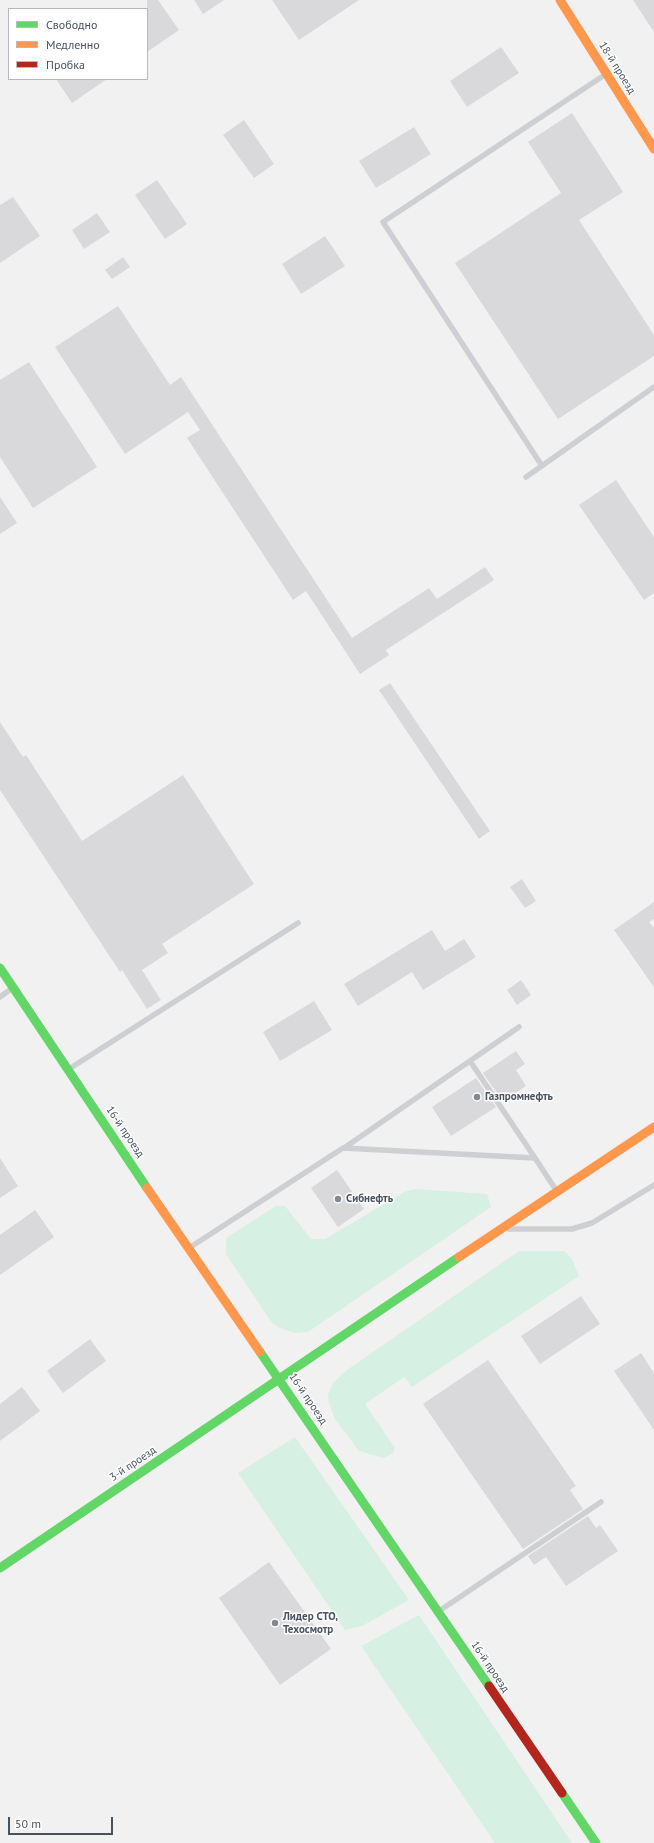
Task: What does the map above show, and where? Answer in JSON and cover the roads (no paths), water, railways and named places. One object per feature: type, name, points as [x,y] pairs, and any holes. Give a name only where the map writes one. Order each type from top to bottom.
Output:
[{"type":"street","name":"18-й проезд","points":[[560,0],[654,150]]},
{"type":"street","name":"16-й проезд","points":[[0,968],[188,1249],[279,1379],[596,1843]]},
{"type":"street","name":"3-й проезд","points":[[0,1568],[500,1229],[654,1127]]},
{"type":"lane","points":[[542,466],[383,222],[606,74]]},
{"type":"lane","points":[[526,477],[654,387]]},
{"type":"lane","points":[[68,1069],[298,923]]},
{"type":"lane","points":[[0,997],[13,987]]},
{"type":"lane","points":[[188,1249],[344,1148],[520,1028]]},
{"type":"lane","points":[[470,1061],[557,1192]]},
{"type":"lane","points":[[344,1148],[535,1158]]},
{"type":"lane","points":[[500,1229],[572,1229],[592,1223],[654,1185]]},
{"type":"lane","points":[[438,1612],[601,1502]]},
{"type":"place","name":"Газпромнефть","points":[[477,1097]]},
{"type":"place","name":"Сибнефть","points":[[338,1199]]},
{"type":"place","name":"Лидер СТО, Техосмотр","points":[[275,1623]]}]
